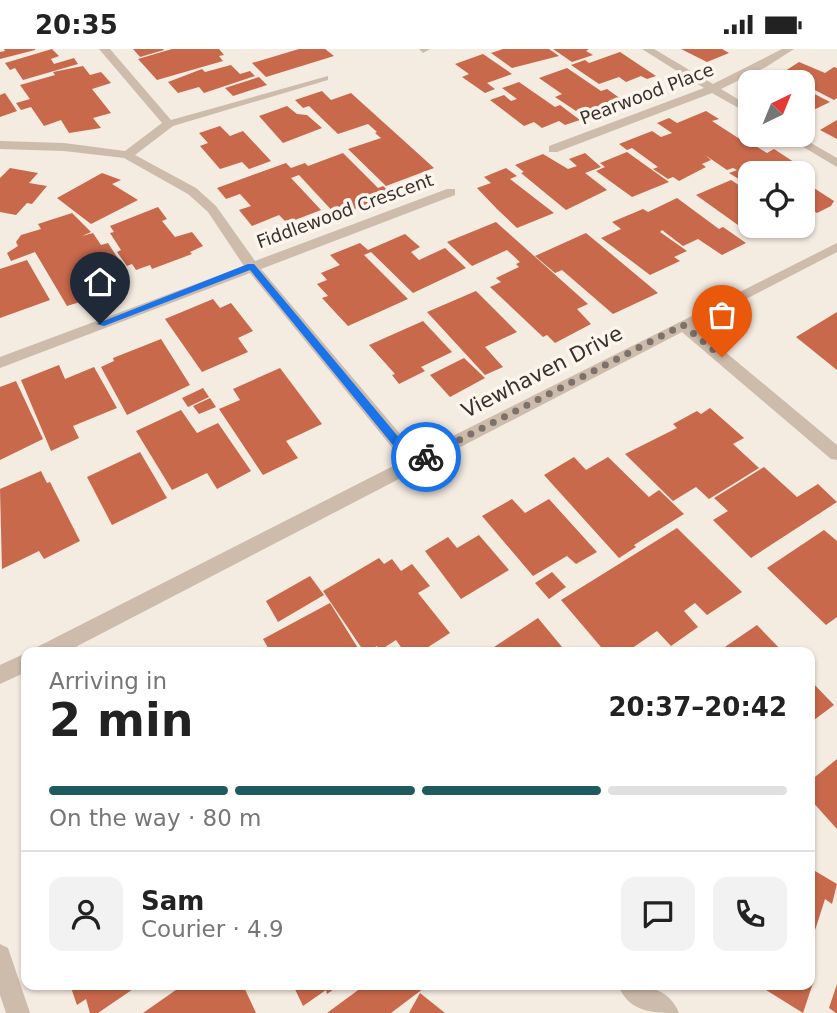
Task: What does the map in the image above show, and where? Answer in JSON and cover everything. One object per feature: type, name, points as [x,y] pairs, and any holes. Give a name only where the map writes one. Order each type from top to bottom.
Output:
[{"type":"street","points":[[104,49],[169,124]]},
{"type":"street","points":[[647,49],[738,104]]},
{"type":"street","name":"Pearwood Place","points":[[553,149],[747,73],[789,49]]},
{"type":"street","points":[[127,156],[169,124],[324,78]]},
{"type":"street","name":"Fiddlewood Crescent","points":[[0,145],[64,147],[127,156],[192,191],[212,209],[251,266],[414,463]]},
{"type":"street","points":[[810,147],[837,163]]},
{"type":"street","name":"Fiddlewood Crescent","points":[[251,266],[452,192]]},
{"type":"street","name":"Viewhaven Drive","points":[[56,647],[837,247]]},
{"type":"street","points":[[0,363],[251,266]]},
{"type":"street","points":[[683,325],[837,454]]},
{"type":"street","points":[[0,675],[21,664]]},
{"type":"street","points":[[0,956],[18,1013]]},
{"type":"street","points":[[637,990],[667,1013]]},
{"type":"building","points":[[4,49],[35,50],[0,59],[0,52],[5,51]]},
{"type":"building","points":[[52,49],[59,56],[51,59],[54,64],[74,58],[78,64],[23,80],[15,68],[10,70],[5,63]]},
{"type":"building","points":[[133,49],[163,49],[164,50],[140,57]]},
{"type":"building","points":[[172,49],[219,49],[224,55],[219,56],[223,61],[157,80],[138,59]]},
{"type":"building","points":[[299,49],[325,49],[334,56],[266,77],[252,63]]},
{"type":"building","points":[[503,49],[549,49],[559,56],[512,68],[491,53]]},
{"type":"building","points":[[553,49],[589,49],[586,51],[593,55],[572,62]]},
{"type":"building","points":[[681,49],[722,49],[729,53],[707,62]]},
{"type":"building","points":[[620,52],[656,76],[647,79],[641,76],[626,82],[619,77],[599,84],[571,65],[585,60],[589,63]]},
{"type":"building","points":[[483,54],[512,74],[487,83],[495,89],[485,93],[462,77],[469,74],[455,64]]},
{"type":"building","points":[[799,62],[825,73],[837,68],[837,98],[834,100],[816,91],[816,70],[787,70]]},
{"type":"building","points":[[231,65],[240,74],[250,71],[255,76],[204,93],[199,87],[178,93],[168,82],[202,69],[205,72]]},
{"type":"building","points":[[83,66],[90,75],[101,72],[111,83],[92,89],[111,113],[93,118],[101,128],[69,133],[61,120],[44,126],[31,107],[21,110],[16,103],[30,99],[20,85],[55,75],[53,72]]},
{"type":"building","points":[[567,68],[601,91],[607,89],[628,104],[588,119],[555,97],[562,94],[539,78]]},
{"type":"building","points":[[259,77],[267,85],[233,96],[225,88]]},
{"type":"building","points":[[519,82],[555,107],[560,105],[580,120],[565,125],[559,121],[542,128],[534,122],[524,126],[490,100],[504,95],[511,101],[517,99],[502,88]]},
{"type":"building","points":[[322,91],[331,100],[351,93],[434,168],[386,186],[348,149],[381,138],[375,133],[377,132],[368,124],[338,134],[309,106],[303,108],[295,100]]},
{"type":"building","points":[[5,93],[17,111],[0,117],[0,95]]},
{"type":"building","points":[[816,95],[830,102],[816,109]]},
{"type":"building","points":[[287,106],[297,114],[307,115],[322,128],[283,143],[259,116]]},
{"type":"building","points":[[706,111],[719,119],[712,121],[738,138],[738,147],[757,147],[767,153],[774,149],[792,161],[738,161],[738,178],[729,173],[737,170],[727,170],[705,155],[711,160],[702,164],[706,167],[679,181],[673,177],[668,179],[653,169],[658,167],[632,148],[627,150],[619,144],[652,131],[661,137],[672,133],[657,123],[669,118],[677,123]]},
{"type":"building","points":[[837,120],[837,139],[820,130]]},
{"type":"building","points":[[220,126],[230,136],[243,131],[271,161],[249,169],[242,162],[220,169],[200,146],[208,143],[199,133]]},
{"type":"building","points":[[627,152],[669,182],[632,197],[596,171],[605,167],[600,163]]},
{"type":"building","points":[[343,153],[378,188],[383,186],[392,194],[337,216],[299,175],[291,178],[321,210],[287,223],[279,215],[252,226],[239,210],[251,206],[240,194],[226,199],[217,188],[286,163],[291,168],[305,163],[308,166]]},
{"type":"building","points":[[585,153],[601,167],[585,173],[607,190],[566,210],[515,165],[543,154],[568,169],[577,166],[569,159]]},
{"type":"building","points":[[10,168],[38,173],[29,183],[47,186],[32,204],[27,203],[16,215],[0,212],[0,178]]},
{"type":"building","points":[[506,168],[517,176],[510,179],[554,213],[517,228],[477,188],[491,183],[484,177]]},
{"type":"building","points":[[102,173],[121,180],[112,184],[138,200],[91,224],[57,198]]},
{"type":"building","points":[[731,180],[738,185],[738,225],[696,195]]},
{"type":"building","points":[[815,189],[834,201],[831,206],[817,213]]},
{"type":"building","points":[[677,198],[719,229],[723,227],[746,243],[722,255],[698,239],[683,246],[662,230],[660,232],[687,251],[674,257],[680,261],[650,275],[601,238],[621,229],[612,222],[643,209],[648,212]]},
{"type":"building","points":[[158,207],[167,219],[162,221],[175,237],[192,232],[203,246],[190,252],[192,254],[152,269],[150,265],[136,270],[132,264],[127,266],[117,252],[121,250],[110,233],[114,232],[110,226]]},
{"type":"building","points":[[72,213],[91,232],[82,236],[93,233],[101,245],[108,243],[128,274],[117,278],[124,288],[120,289],[125,298],[114,301],[109,293],[67,306],[35,252],[11,261],[7,253],[18,246],[16,242],[21,235],[41,229],[38,224]]},
{"type":"building","points":[[496,222],[588,304],[577,309],[591,324],[555,343],[547,335],[543,337],[490,287],[501,282],[496,278],[519,267],[516,264],[520,262],[507,250],[472,266],[447,242]]},
{"type":"building","points":[[586,233],[658,293],[613,314],[562,270],[555,273],[535,256]]},
{"type":"building","points":[[405,234],[420,247],[411,252],[419,260],[445,248],[466,268],[413,293],[371,252],[364,255],[408,299],[348,326],[322,298],[328,296],[317,284],[327,280],[321,273],[340,265],[330,255],[360,243],[368,250]]},
{"type":"building","points":[[27,260],[50,300],[0,318],[0,269]]},
{"type":"building","points":[[476,291],[517,332],[485,347],[503,367],[485,375],[427,312]]},
{"type":"building","points":[[213,299],[220,308],[231,303],[253,331],[238,338],[248,352],[202,372],[165,319]]},
{"type":"building","points":[[837,312],[837,370],[796,337]]},
{"type":"building","points":[[423,321],[452,352],[421,367],[425,371],[399,384],[392,375],[395,374],[369,345]]},
{"type":"building","points":[[161,339],[190,385],[127,415],[101,367],[114,361],[113,358]]},
{"type":"building","points":[[464,358],[485,378],[450,397],[430,375]]},
{"type":"building","points":[[59,365],[65,379],[94,367],[117,408],[73,426],[79,438],[51,451],[21,380]]},
{"type":"building","points":[[280,368],[322,424],[286,441],[298,458],[263,475],[219,409],[240,400],[233,389]]},
{"type":"building","points":[[16,381],[43,439],[0,460],[0,387]]},
{"type":"building","points":[[203,388],[209,397],[188,407],[182,398]]},
{"type":"building","points":[[210,398],[216,407],[199,414],[193,406]]},
{"type":"building","points":[[710,408],[744,438],[733,444],[759,468],[709,499],[696,487],[673,501],[625,454],[677,428],[673,424],[697,411],[701,414]]},
{"type":"building","points":[[181,410],[197,433],[218,423],[251,471],[217,489],[207,473],[172,490],[136,431]]},
{"type":"building","points":[[140,452],[167,498],[112,525],[87,477]]},
{"type":"building","points":[[574,457],[586,470],[608,457],[649,497],[659,490],[684,514],[634,545],[636,547],[619,558],[544,475]]},
{"type":"building","points":[[764,467],[797,497],[818,484],[837,502],[751,558],[713,520],[728,511],[714,498]]},
{"type":"building","points":[[41,471],[47,483],[50,482],[80,541],[44,559],[39,551],[2,569],[0,489]]},
{"type":"building","points":[[512,499],[525,513],[549,499],[597,552],[576,564],[567,556],[533,576],[482,516]]},
{"type":"building","points":[[677,528],[742,592],[707,615],[695,603],[684,611],[698,627],[671,646],[657,631],[634,647],[601,647],[561,600]]},
{"type":"building","points":[[824,530],[837,541],[837,617],[826,625],[767,568]]},
{"type":"building","points":[[479,535],[509,570],[461,599],[425,551],[448,537],[457,548]]},
{"type":"building","points":[[379,558],[384,564],[392,559],[401,571],[412,564],[430,586],[418,593],[450,633],[428,647],[401,647],[396,640],[385,647],[361,647],[323,591]]},
{"type":"building","points":[[552,572],[566,587],[549,599],[535,583]]},
{"type":"building","points":[[310,576],[324,595],[278,622],[266,601]]},
{"type":"building","points":[[330,603],[357,647],[268,647],[263,639]]},
{"type":"building","points":[[538,618],[562,647],[494,647]]},
{"type":"building","points":[[757,625],[778,647],[725,647]]},
{"type":"building","points":[[815,685],[834,705],[815,719]]},
{"type":"building","points":[[837,759],[837,829],[815,805],[815,777]]},
{"type":"building","points":[[815,871],[837,884],[832,904],[825,899],[815,930]]},
{"type":"building","points":[[837,984],[837,1013],[836,1013],[829,1008]]},
{"type":"building","points":[[72,990],[132,990],[98,1013],[90,1013],[86,999],[77,1005]]},
{"type":"building","points":[[176,990],[245,990],[256,1013],[143,1013]]},
{"type":"building","points":[[295,990],[326,990],[303,1006]]},
{"type":"building","points":[[358,990],[421,990],[391,1013],[327,1013]]},
{"type":"building","points":[[766,990],[811,990],[803,1013]]},
{"type":"building","points":[[420,993],[445,1013],[409,1013]]},
{"type":"way so far","points":[[426,457],[683,325],[722,357]]},
{"type":"route","points":[[100,324],[251,266],[414,463],[426,457]]}]
